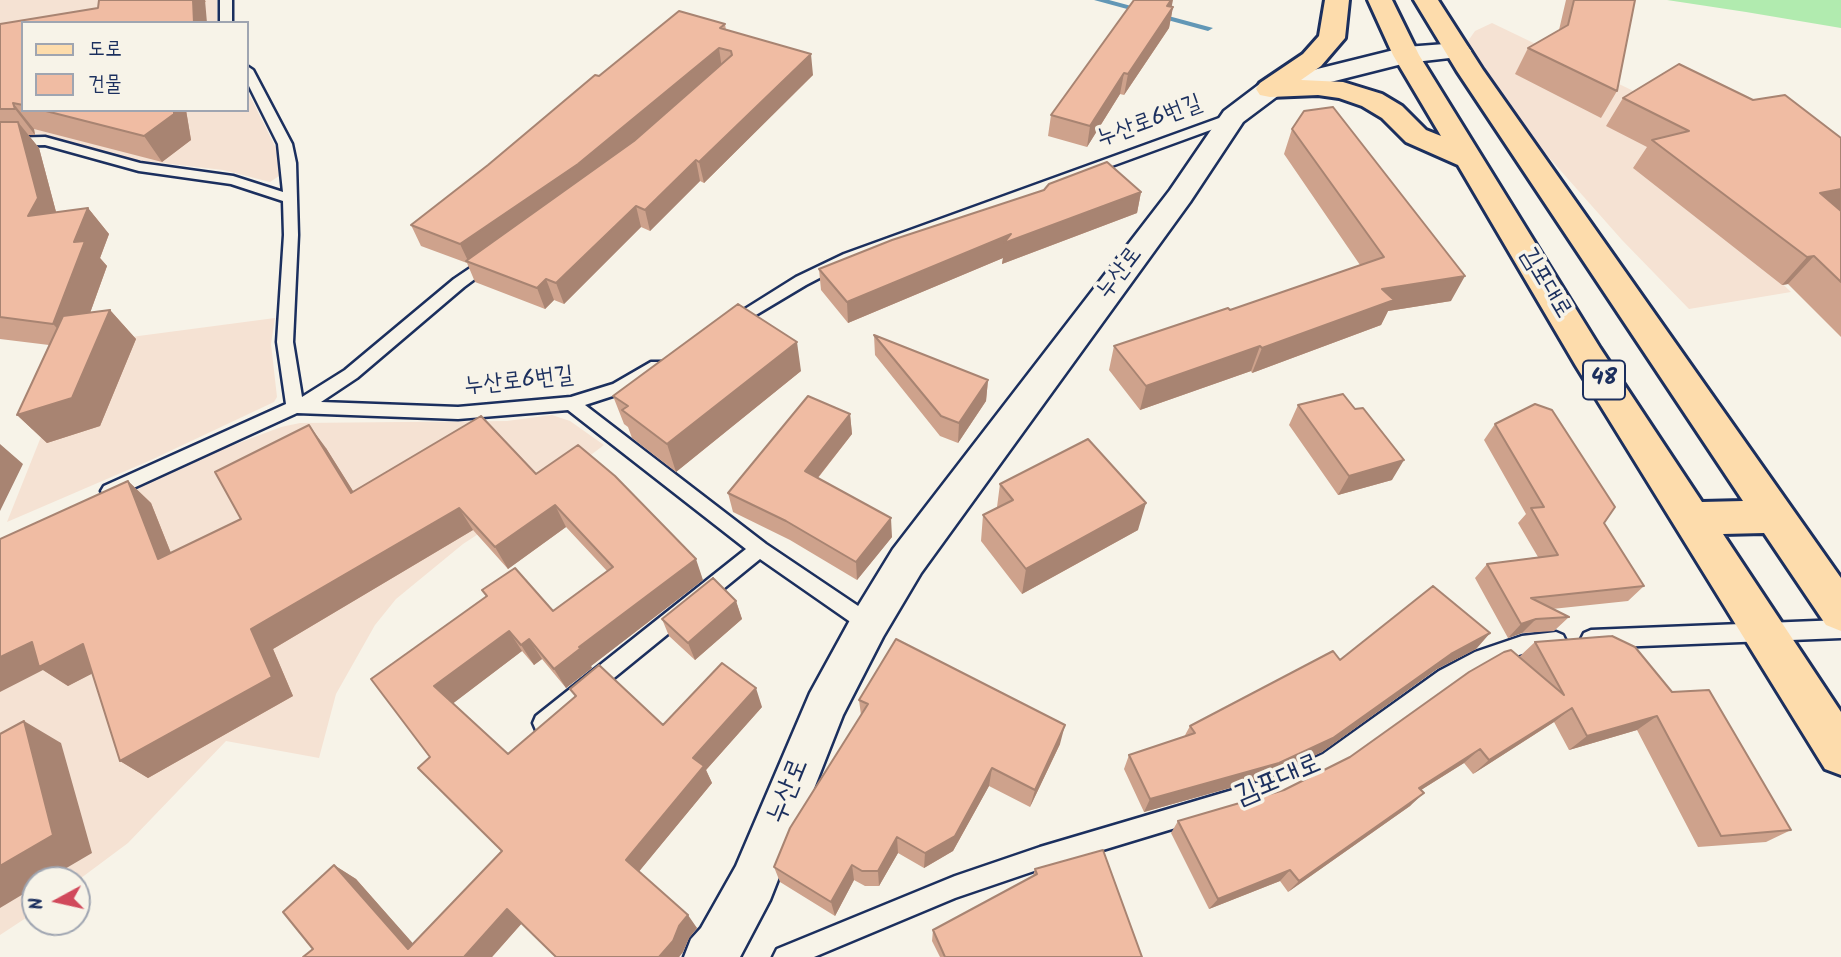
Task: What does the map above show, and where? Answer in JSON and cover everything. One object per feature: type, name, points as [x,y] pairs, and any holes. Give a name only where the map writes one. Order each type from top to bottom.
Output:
[{"type":"main road","points":[[1270,89],[1312,60],[1332,38],[1337,0]]},
{"type":"main road","name":"김포대로","points":[[1380,0],[1406,55],[1588,357],[1766,631],[1841,753]]},
{"type":"main road","points":[[1426,0],[1458,51],[1841,612]]},
{"type":"main road","points":[[1270,89],[1318,87],[1343,90],[1372,100],[1392,112],[1416,136],[1468,159]]},
{"type":"main road","points":[[1693,519],[1776,516]]},
{"type":"street","name":"누산로","points":[[709,957],[719,946],[753,883],[825,707],[869,624],[907,561],[1180,196],[1233,117],[1270,89],[1406,55],[1458,51]]},
{"type":"lane","points":[[226,0],[226,21]]},
{"type":"lane","points":[[248,72],[285,144],[290,199],[285,342],[295,407]]},
{"type":"lane","name":"누산로6번길","points":[[714,333],[801,281],[849,257],[1233,117]]},
{"type":"lane","points":[[0,142],[45,141],[139,167],[233,180],[290,199]]},
{"type":"lane","name":"누산로6번길","points":[[92,499],[324,393],[351,374],[459,284],[507,249]]},
{"type":"lane","name":"누산로6번길","points":[[295,407],[458,413],[571,403],[619,388],[668,360]]},
{"type":"lane","points":[[571,403],[760,549],[869,624]]},
{"type":"lane","points":[[542,723],[760,549]]},
{"type":"lane","name":"김포대로","points":[[785,957],[967,883],[1273,789],[1330,761],[1446,678],[1482,658],[1522,645],[1564,640],[1841,629]]},
{"type":"shaded area","points":[[0,0],[217,0],[217,21],[21,21],[21,112],[248,112],[248,92],[278,152],[279,176],[270,182],[223,170],[135,160],[40,134],[0,137]]},
{"type":"shaded area","points":[[1492,23],[1646,97],[1763,265],[1791,292],[1689,309],[1622,240],[1514,118],[1468,41],[1475,31]]},
{"type":"shaded area","points":[[275,318],[271,344],[277,397],[274,402],[151,460],[7,522],[78,344]]},
{"type":"shaded area","points":[[552,415],[570,421],[604,445],[536,496],[463,544],[396,599],[375,625],[336,694],[319,758],[226,741],[128,843],[91,871],[91,866],[21,866],[21,921],[0,935],[0,550],[215,452],[281,427],[300,423],[507,421]]},
{"type":"green space","points":[[1667,0],[1841,0],[1841,28],[1746,12]]},
{"type":"building","points":[[99,0],[193,0],[194,21],[21,21],[21,105],[13,103],[15,109],[0,109],[0,24],[98,8]]},
{"type":"building","points":[[1134,0],[1171,0],[1167,6],[1173,7],[1128,74],[1124,73],[1090,126],[1051,115]]},
{"type":"building","points":[[1574,0],[1635,0],[1617,91],[1528,48],[1568,25]]},
{"type":"building","points":[[679,11],[725,24],[720,28],[811,54],[699,162],[696,160],[645,210],[636,206],[556,283],[546,279],[537,288],[466,261],[634,141],[732,55],[731,51],[719,48],[578,164],[460,244],[411,225],[488,165],[595,75],[599,76]]},
{"type":"building","points":[[1679,64],[1753,100],[1785,95],[1841,138],[1841,189],[1820,193],[1841,211],[1841,282],[1814,256],[1807,257],[1652,140],[1689,131],[1623,98]]},
{"type":"building","points":[[1333,107],[1465,276],[1382,289],[1394,300],[1262,348],[1260,346],[1146,386],[1114,346],[1228,308],[1230,310],[1384,257],[1292,129],[1304,111]]},
{"type":"building","points":[[50,112],[174,112],[144,136]]},
{"type":"building","points":[[0,122],[18,122],[38,198],[28,216],[88,208],[74,242],[85,241],[53,324],[0,317]]},
{"type":"building","points":[[1107,162],[1141,192],[1004,243],[1011,234],[847,302],[819,269],[892,240],[1044,190],[1049,184]]},
{"type":"building","points":[[738,304],[797,342],[667,444],[622,410],[628,406],[613,396]]},
{"type":"building","points":[[110,310],[72,398],[17,415],[63,316]]},
{"type":"building","points":[[874,335],[988,380],[959,423],[941,416]]},
{"type":"building","points":[[1343,394],[1355,409],[1363,408],[1404,460],[1349,476],[1298,405]]},
{"type":"building","points":[[808,396],[850,414],[805,471],[891,518],[856,562],[786,521],[728,493]]},
{"type":"building","points":[[1535,404],[1552,410],[1615,507],[1604,523],[1644,586],[1531,598],[1569,617],[1536,619],[1521,624],[1487,564],[1558,555],[1531,508],[1544,507],[1495,424]]},
{"type":"building","points":[[481,416],[536,474],[578,445],[615,476],[696,559],[554,669],[529,639],[521,645],[509,631],[434,686],[508,754],[576,696],[570,689],[599,665],[663,725],[722,663],[756,688],[693,758],[704,766],[626,860],[688,915],[679,926],[673,941],[659,957],[556,957],[507,909],[464,957],[303,957],[313,949],[283,912],[334,865],[408,949],[502,851],[418,768],[430,757],[371,679],[487,596],[482,590],[515,568],[553,611],[613,567],[555,505],[495,547],[459,508],[251,629],[272,677],[120,761],[83,644],[39,667],[32,642],[0,657],[0,539],[128,481],[158,559],[241,519],[215,472],[309,425],[351,493]]},
{"type":"building","points":[[1088,439],[1146,503],[1026,569],[983,515],[1013,500],[1000,484]]},
{"type":"building","points":[[713,578],[736,601],[688,643],[662,619]]},
{"type":"building","points":[[1433,586],[1490,633],[1451,654],[1333,738],[1279,763],[1150,799],[1129,755],[1195,733],[1190,726],[1333,651],[1340,660]]},
{"type":"building","points":[[1612,636],[1635,647],[1672,692],[1709,690],[1791,830],[1721,836],[1657,716],[1587,736],[1572,708],[1489,760],[1480,749],[1419,788],[1424,793],[1299,881],[1290,870],[1218,899],[1178,821],[1284,790],[1350,757],[1469,672],[1504,652],[1511,650],[1564,695],[1535,642]]},
{"type":"building","points":[[896,639],[1065,725],[1035,790],[992,768],[955,836],[925,853],[897,837],[878,871],[862,871],[852,865],[831,902],[774,867],[790,828],[868,704],[859,700]]},
{"type":"building","points":[[24,721],[53,835],[0,866],[0,734]]},
{"type":"building","points":[[1103,850],[1142,957],[945,957],[933,930],[1037,874],[1035,869]]},
{"type":"waterway","points":[[1098,0],[1208,28]]}]
